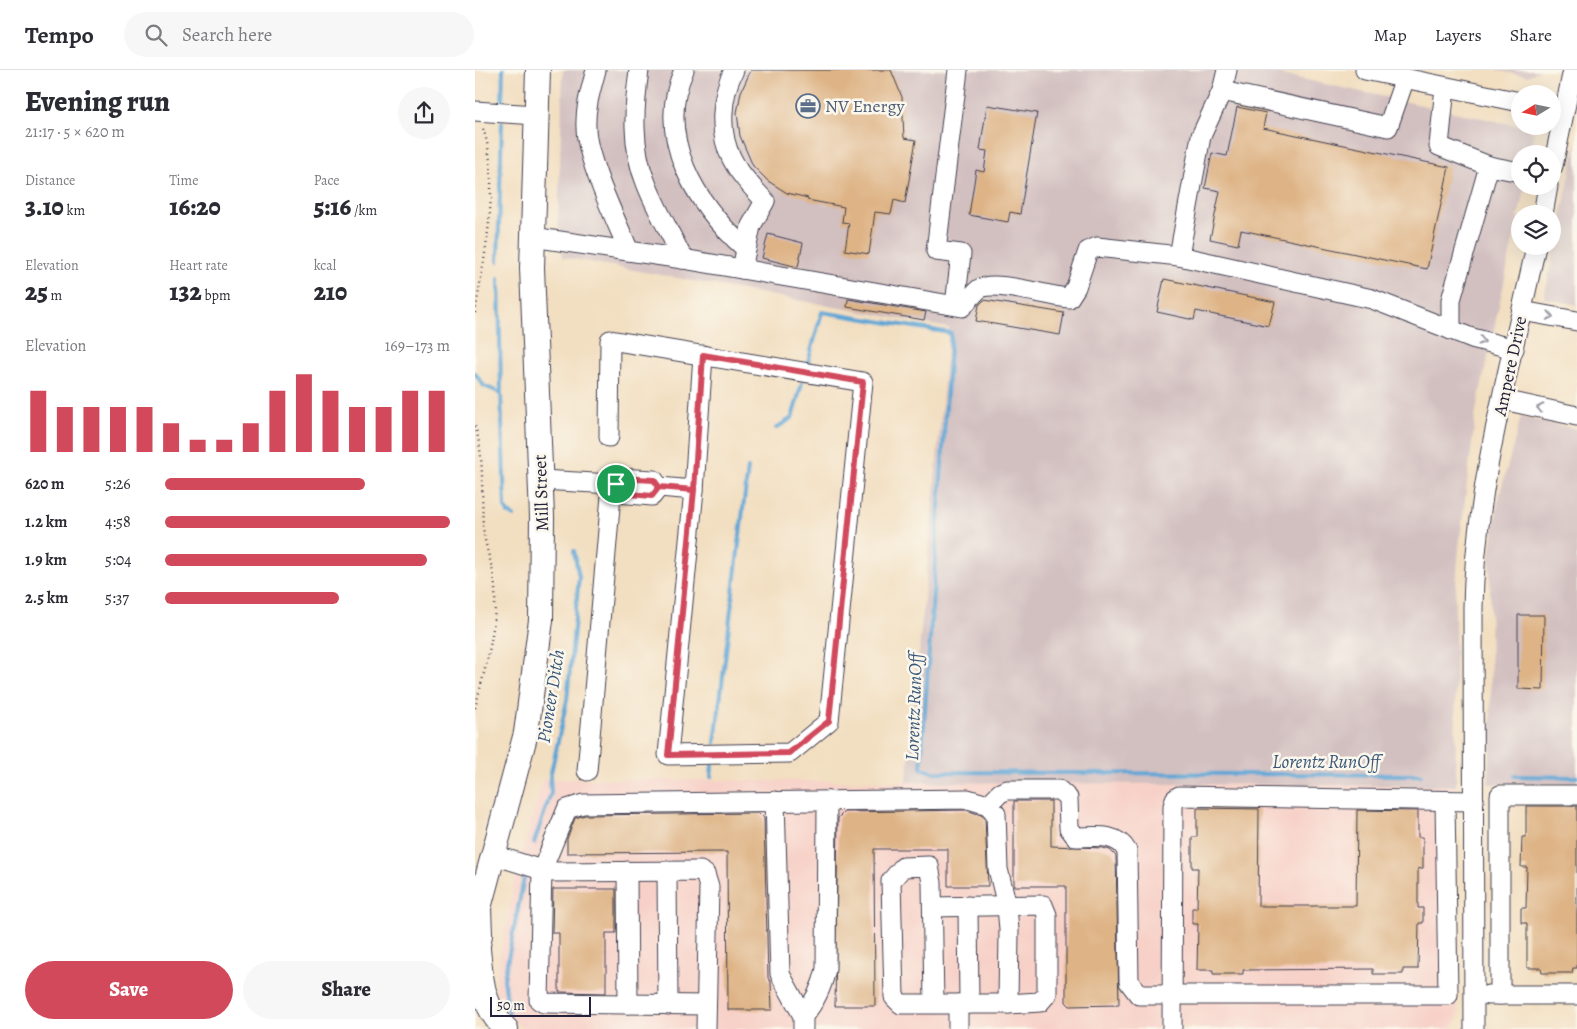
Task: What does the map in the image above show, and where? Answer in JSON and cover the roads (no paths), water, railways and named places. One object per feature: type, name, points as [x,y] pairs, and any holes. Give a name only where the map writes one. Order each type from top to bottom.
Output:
[{"type":"main road","name":"Mill Street","points":[[506,1029],[493,1016],[488,1006],[481,980],[476,954],[477,911],[494,855],[526,733],[535,675],[543,590],[541,480],[532,303],[532,237],[538,70]]},
{"type":"street","points":[[596,70],[587,102],[585,128],[592,155],[629,251]]},
{"type":"street","points":[[639,70],[634,108],[637,147],[645,182],[683,259]]},
{"type":"street","points":[[685,70],[679,82],[674,114],[679,153],[688,178],[703,203],[725,230],[746,249]]},
{"type":"street","points":[[734,70],[727,87],[724,107],[725,141],[738,170],[765,201],[751,226],[742,269]]},
{"type":"street","points":[[955,305],[961,254],[935,251],[958,70]]},
{"type":"street","points":[[1179,256],[1201,136],[1222,91],[1227,70]]},
{"type":"street","points":[[1365,70],[1511,100]]},
{"type":"street","points":[[1558,145],[1573,70]]},
{"type":"street","points":[[1222,91],[1388,127],[1405,78]]},
{"type":"street","points":[[1445,86],[1439,146],[1489,166],[1511,170]]},
{"type":"street","points":[[475,98],[475,111],[536,115]]},
{"type":"street","points":[[1451,330],[1451,300],[1489,166]]},
{"type":"street","points":[[532,237],[683,259],[963,307],[980,288],[998,286],[1053,298],[1069,298],[1076,287],[1088,251],[1097,247],[1179,256],[1372,299],[1472,338],[1514,349]]},
{"type":"street","name":"Ampere Drive","points":[[1474,1029],[1474,579],[1484,486],[1534,255]]},
{"type":"street","points":[[1522,311],[1577,321]]},
{"type":"street","points":[[609,437],[609,340],[703,355],[863,382],[829,721],[789,753],[668,755],[694,490],[703,355]]},
{"type":"street","points":[[1503,400],[1577,416]]},
{"type":"street","points":[[541,480],[614,484]]},
{"type":"street","points":[[614,484],[618,493],[652,496],[659,487],[694,490]]},
{"type":"street","points":[[587,771],[614,484]]},
{"type":"street","points":[[988,805],[1000,793],[1007,790],[1059,790],[1068,798],[1069,828],[1076,837],[1111,837],[1124,846],[1127,851],[1129,982],[1139,995],[1577,995]]},
{"type":"street","points":[[1500,795],[1500,995]]},
{"type":"street","points":[[1172,1029],[1173,806],[1175,799],[1179,796],[1445,801],[1500,795],[1577,795]]},
{"type":"street","points":[[706,1005],[543,1002],[539,1000],[542,870],[567,809],[583,804],[968,799],[988,805],[996,814],[998,869],[1007,906],[1009,930],[1008,1004]]},
{"type":"street","points":[[775,801],[780,974],[803,1023]]},
{"type":"street","points":[[803,1023],[822,987],[826,969],[827,801]]},
{"type":"street","points":[[1445,801],[1448,995]]},
{"type":"street","points":[[494,855],[542,870],[700,871],[705,874],[708,882],[706,1029]]},
{"type":"street","points":[[933,907],[1043,905],[1047,915],[1047,994],[1040,1002],[1008,1004],[963,1004],[934,1004],[901,1004],[894,997],[891,881],[903,867],[929,866],[933,907],[934,1004]]},
{"type":"street","points":[[667,871],[668,1004]]},
{"type":"street","points":[[627,872],[628,1004]]},
{"type":"street","points":[[958,1029],[963,1004],[968,906]]},
{"type":"waterway","name":"Pioneer Ditch","points":[[502,105],[503,70]]},
{"type":"waterway","name":"Pioneer Ditch","points":[[498,261],[502,122]]},
{"type":"waterway","name":"Pioneer Ditch","points":[[499,278],[501,393]]},
{"type":"waterway","name":"Lorentz RunOff","points":[[808,362],[822,312],[951,333],[921,768],[933,772],[1421,775]]},
{"type":"waterway","name":"Pioneer Ditch","points":[[475,373],[484,386],[501,393],[505,507],[508,513],[514,516]]},
{"type":"waterway","name":"Lorentz RunOff","points":[[776,428],[792,418],[802,383]]},
{"type":"waterway","name":"Lorentz RunOff","points":[[715,743],[748,468]]},
{"type":"waterway","name":"Pioneer Ditch","points":[[534,843],[551,793],[550,777],[567,700],[579,577],[574,551]]},
{"type":"waterway","name":"Lorentz RunOff","points":[[711,777],[712,765]]},
{"type":"waterway","name":"Lorentz RunOff","points":[[1515,776],[1577,777]]},
{"type":"waterway","name":"Pioneer Ditch","points":[[509,1013],[504,979],[524,878]]},
{"type":"place","name":"NV Energy","points":[[808,106]]}]
